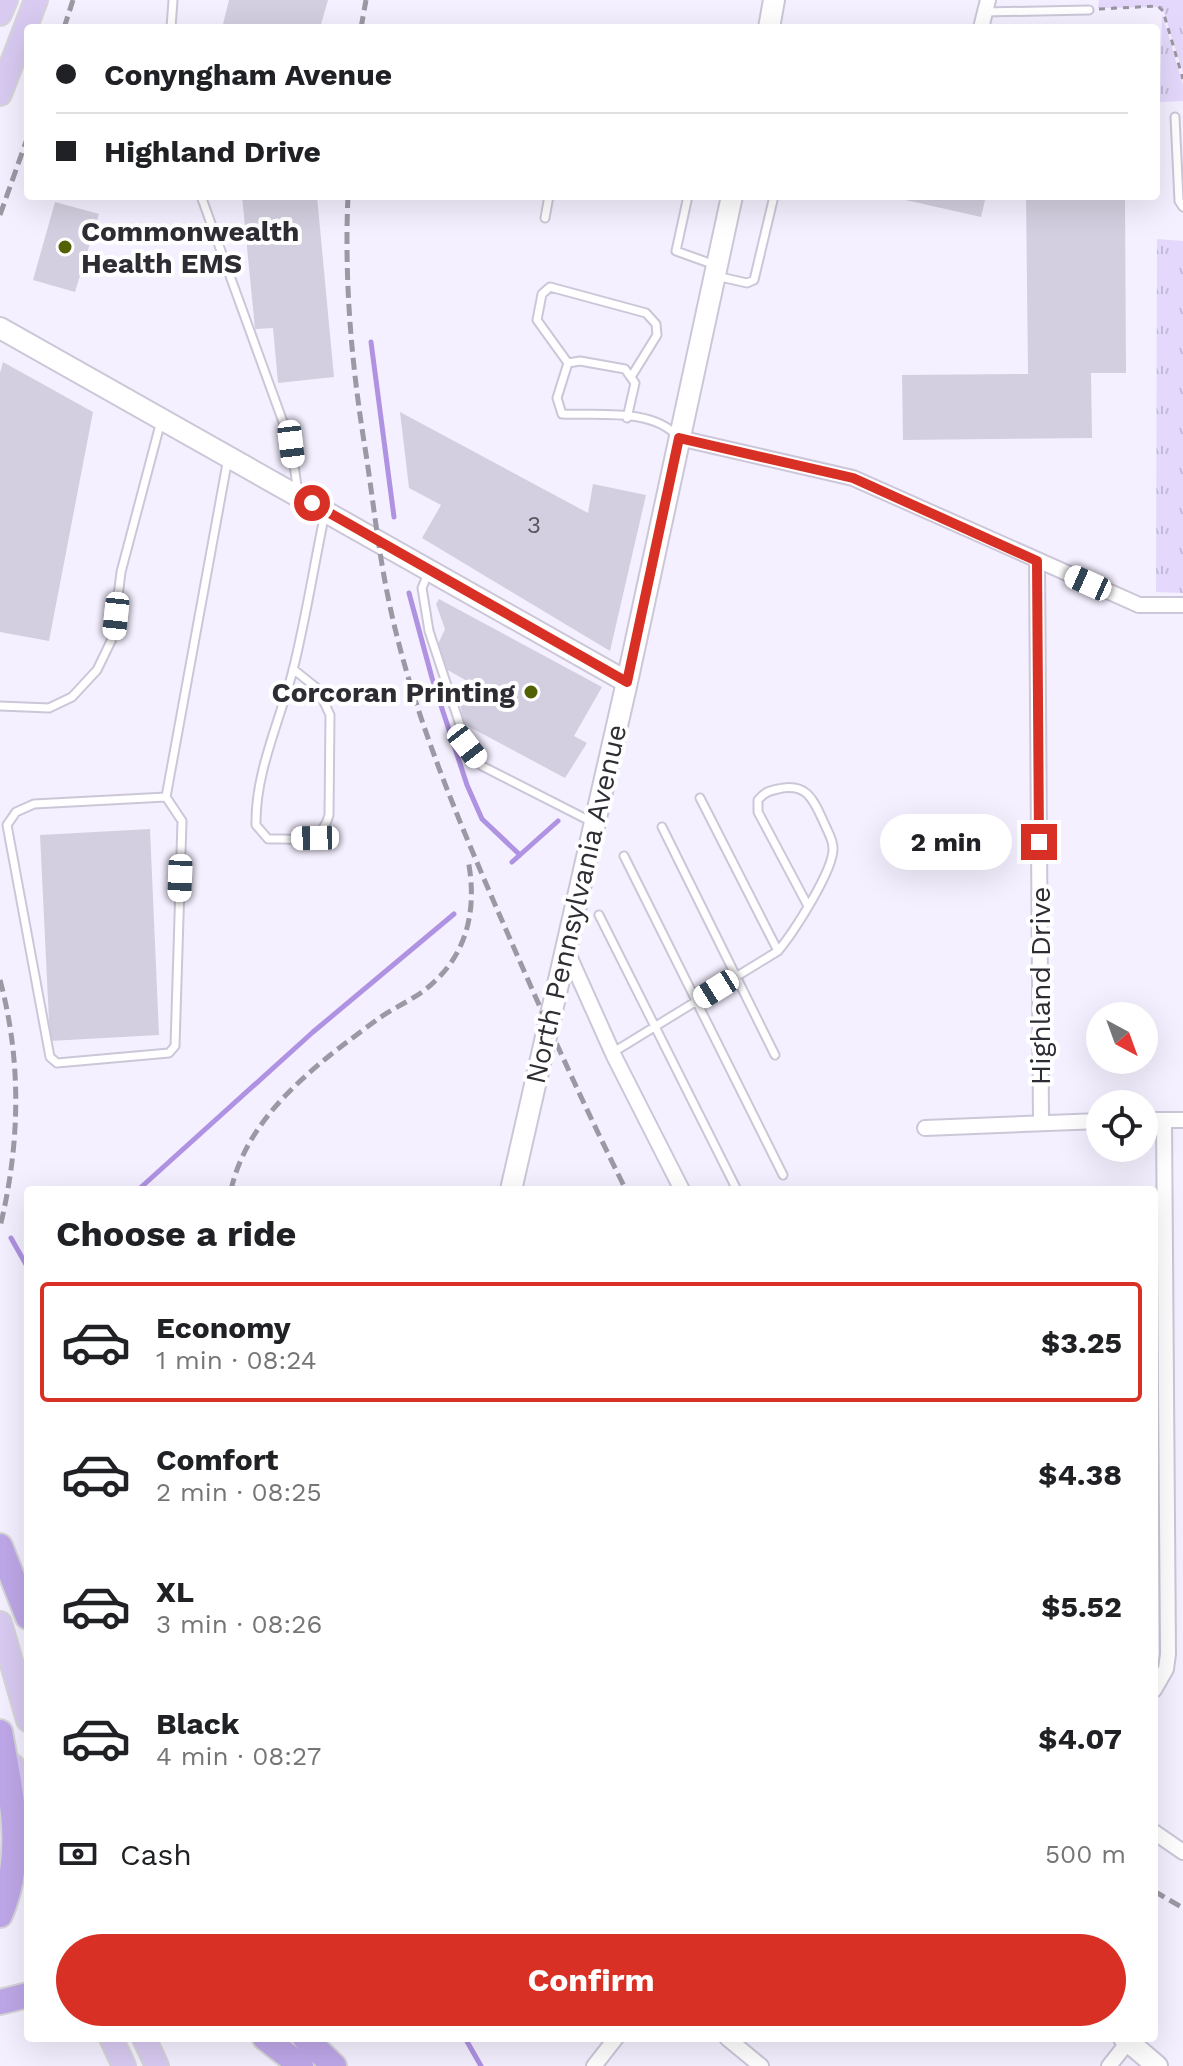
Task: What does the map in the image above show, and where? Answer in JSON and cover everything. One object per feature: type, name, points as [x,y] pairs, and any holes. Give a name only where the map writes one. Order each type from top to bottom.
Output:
[{"type":"highway","points":[[0,1546],[24,1607]]},
{"type":"highway","points":[[0,1732],[16,1835],[10,1885],[0,1915]]},
{"type":"highway","points":[[0,2002],[24,1996]]},
{"type":"highway","points":[[270,2042],[301,2066]]},
{"type":"highway","points":[[309,2042],[334,2066]]},
{"type":"main road","points":[[0,14],[6,0]]},
{"type":"main road","points":[[27,24],[36,0]]},
{"type":"main road","points":[[0,94],[24,31]]},
{"type":"main road","points":[[0,1623],[24,1706]]},
{"type":"main road","points":[[0,1732],[24,1799]]},
{"type":"main road","points":[[113,2042],[124,2066]]},
{"type":"main road","points":[[146,2042],[157,2066]]},
{"type":"street","points":[[770,24],[774,0]]},
{"type":"street","name":"North Pennsylvania Avenue","points":[[512,1186],[564,945],[627,682],[731,200]]},
{"type":"street","points":[[0,330],[627,682]]},
{"type":"street","points":[[679,438],[853,478],[1139,605],[1183,605]]},
{"type":"street","name":"Highland Drive","points":[[1037,561],[1041,1122]]},
{"type":"street","points":[[564,945],[612,1053],[680,1186]]},
{"type":"street","points":[[1158,1120],[1183,1120]]},
{"type":"street","points":[[1158,1683],[1166,1669],[1168,1654],[1164,1120]]},
{"type":"street","points":[[925,1128],[1086,1121]]},
{"type":"street","points":[[1158,1835],[1183,1852]]},
{"type":"street","points":[[594,2066],[613,2042]]},
{"type":"street","points":[[732,2042],[761,2066]]},
{"type":"street","points":[[1109,2066],[1125,2042]]},
{"type":"street","points":[[1128,2042],[1157,2066]]},
{"type":"lane","points":[[171,24],[173,0]]},
{"type":"lane","points":[[986,6],[1093,10]]},
{"type":"lane","points":[[1175,117],[1179,201],[1183,207]]},
{"type":"lane","points":[[202,200],[291,444],[298,495]]},
{"type":"lane","points":[[545,218],[548,200]]},
{"type":"lane","points":[[687,200],[676,251],[747,283],[754,280],[773,200]]},
{"type":"lane","points":[[568,363],[537,320],[542,294],[550,287],[646,313],[656,324],[657,335],[631,377]]},
{"type":"lane","points":[[568,363],[580,361],[625,369],[635,383],[627,418]]},
{"type":"lane","points":[[568,363],[557,398],[562,414],[662,422],[679,438]]},
{"type":"lane","points":[[0,706],[49,708],[72,697],[97,670],[113,637],[121,572],[161,419]]},
{"type":"lane","points":[[166,797],[34,804],[16,812],[7,825],[35,993],[50,1057],[57,1063],[169,1053],[175,1046],[182,821],[166,797],[228,456]]},
{"type":"lane","points":[[293,669],[318,689],[330,715],[329,815],[325,829],[315,838],[268,839],[256,825],[256,813],[265,763],[293,669],[326,511]]},
{"type":"lane","points":[[430,569],[422,588],[429,631],[467,746],[482,766],[593,823]]},
{"type":"lane","points":[[612,1053],[778,951],[797,928],[808,906],[832,858],[834,845],[812,796],[803,789],[791,786],[764,792],[758,800],[758,812],[808,906]]},
{"type":"lane","points":[[700,798],[778,951]]},
{"type":"lane","points":[[662,827],[775,1055]]},
{"type":"lane","points":[[624,856],[783,1175]]},
{"type":"lane","points":[[599,915],[735,1186]]},
{"type":"path","points":[[1093,10],[1158,6],[1163,11],[1183,79]]},
{"type":"green space","points":[[1099,0],[1183,0],[1183,72],[1162,7],[1098,8]]},
{"type":"green space","points":[[1162,14],[1183,85],[1183,101],[1160,102]]},
{"type":"green space","points":[[1157,239],[1183,241],[1183,593],[1156,592]]},
{"type":"building","points":[[229,0],[328,0],[321,24],[223,24]]},
{"type":"building","points":[[242,200],[317,200],[334,377],[278,383],[273,328],[255,329]]},
{"type":"building","points":[[906,200],[985,200],[981,217]]},
{"type":"building","points":[[1026,200],[1125,200],[1126,373],[1091,373],[1092,438],[903,440],[902,375],[1028,374]]},
{"type":"building","name":"Commonwealth Health EMS","points":[[55,202],[99,214],[75,292],[33,280]]},
{"type":"building","points":[[3,362],[93,412],[49,641],[0,632],[0,373]]},
{"type":"building","points":[[400,412],[588,513],[593,484],[646,495],[610,651],[422,538],[441,505],[409,488]]},
{"type":"building","name":"Corcoran Printing","points":[[439,599],[602,687],[574,736],[587,743],[565,778],[464,724],[459,698],[467,681],[444,668],[437,646],[445,629],[436,604]]},
{"type":"building","points":[[150,829],[159,1035],[50,1041],[40,835]]},
{"type":"waterway","points":[[371,342],[394,517]]},
{"type":"waterway","points":[[409,593],[432,678],[467,785],[482,819],[520,855]]},
{"type":"waterway","points":[[512,862],[558,821]]},
{"type":"waterway","points":[[142,1186],[313,1032],[454,914]]},
{"type":"waterway","points":[[11,1238],[24,1261]]},
{"type":"waterway","points":[[467,2042],[481,2066]]},
{"type":"railway","points":[[65,24],[73,0]]},
{"type":"railway","points":[[362,24],[366,0]]},
{"type":"railway","points":[[0,215],[24,147]]},
{"type":"railway","points":[[348,200],[348,293],[357,390],[384,575],[396,634],[435,757],[483,877],[561,1054],[624,1186]]},
{"type":"railway","points":[[232,1186],[253,1137],[288,1092],[378,1019],[421,993],[446,969],[468,926],[471,894],[468,860]]},
{"type":"railway","points":[[0,980],[12,1042],[16,1104],[12,1165],[0,1227]]},
{"type":"railway","points":[[1158,1893],[1183,1908]]},
{"type":"place","name":"Commonwealth Health EMS","points":[[65,247]]},
{"type":"place","name":"Corcoran Printing","points":[[531,692]]},
{"type":"route","points":[[312,503],[627,682],[679,438],[853,478],[1037,561],[1039,842]]}]
